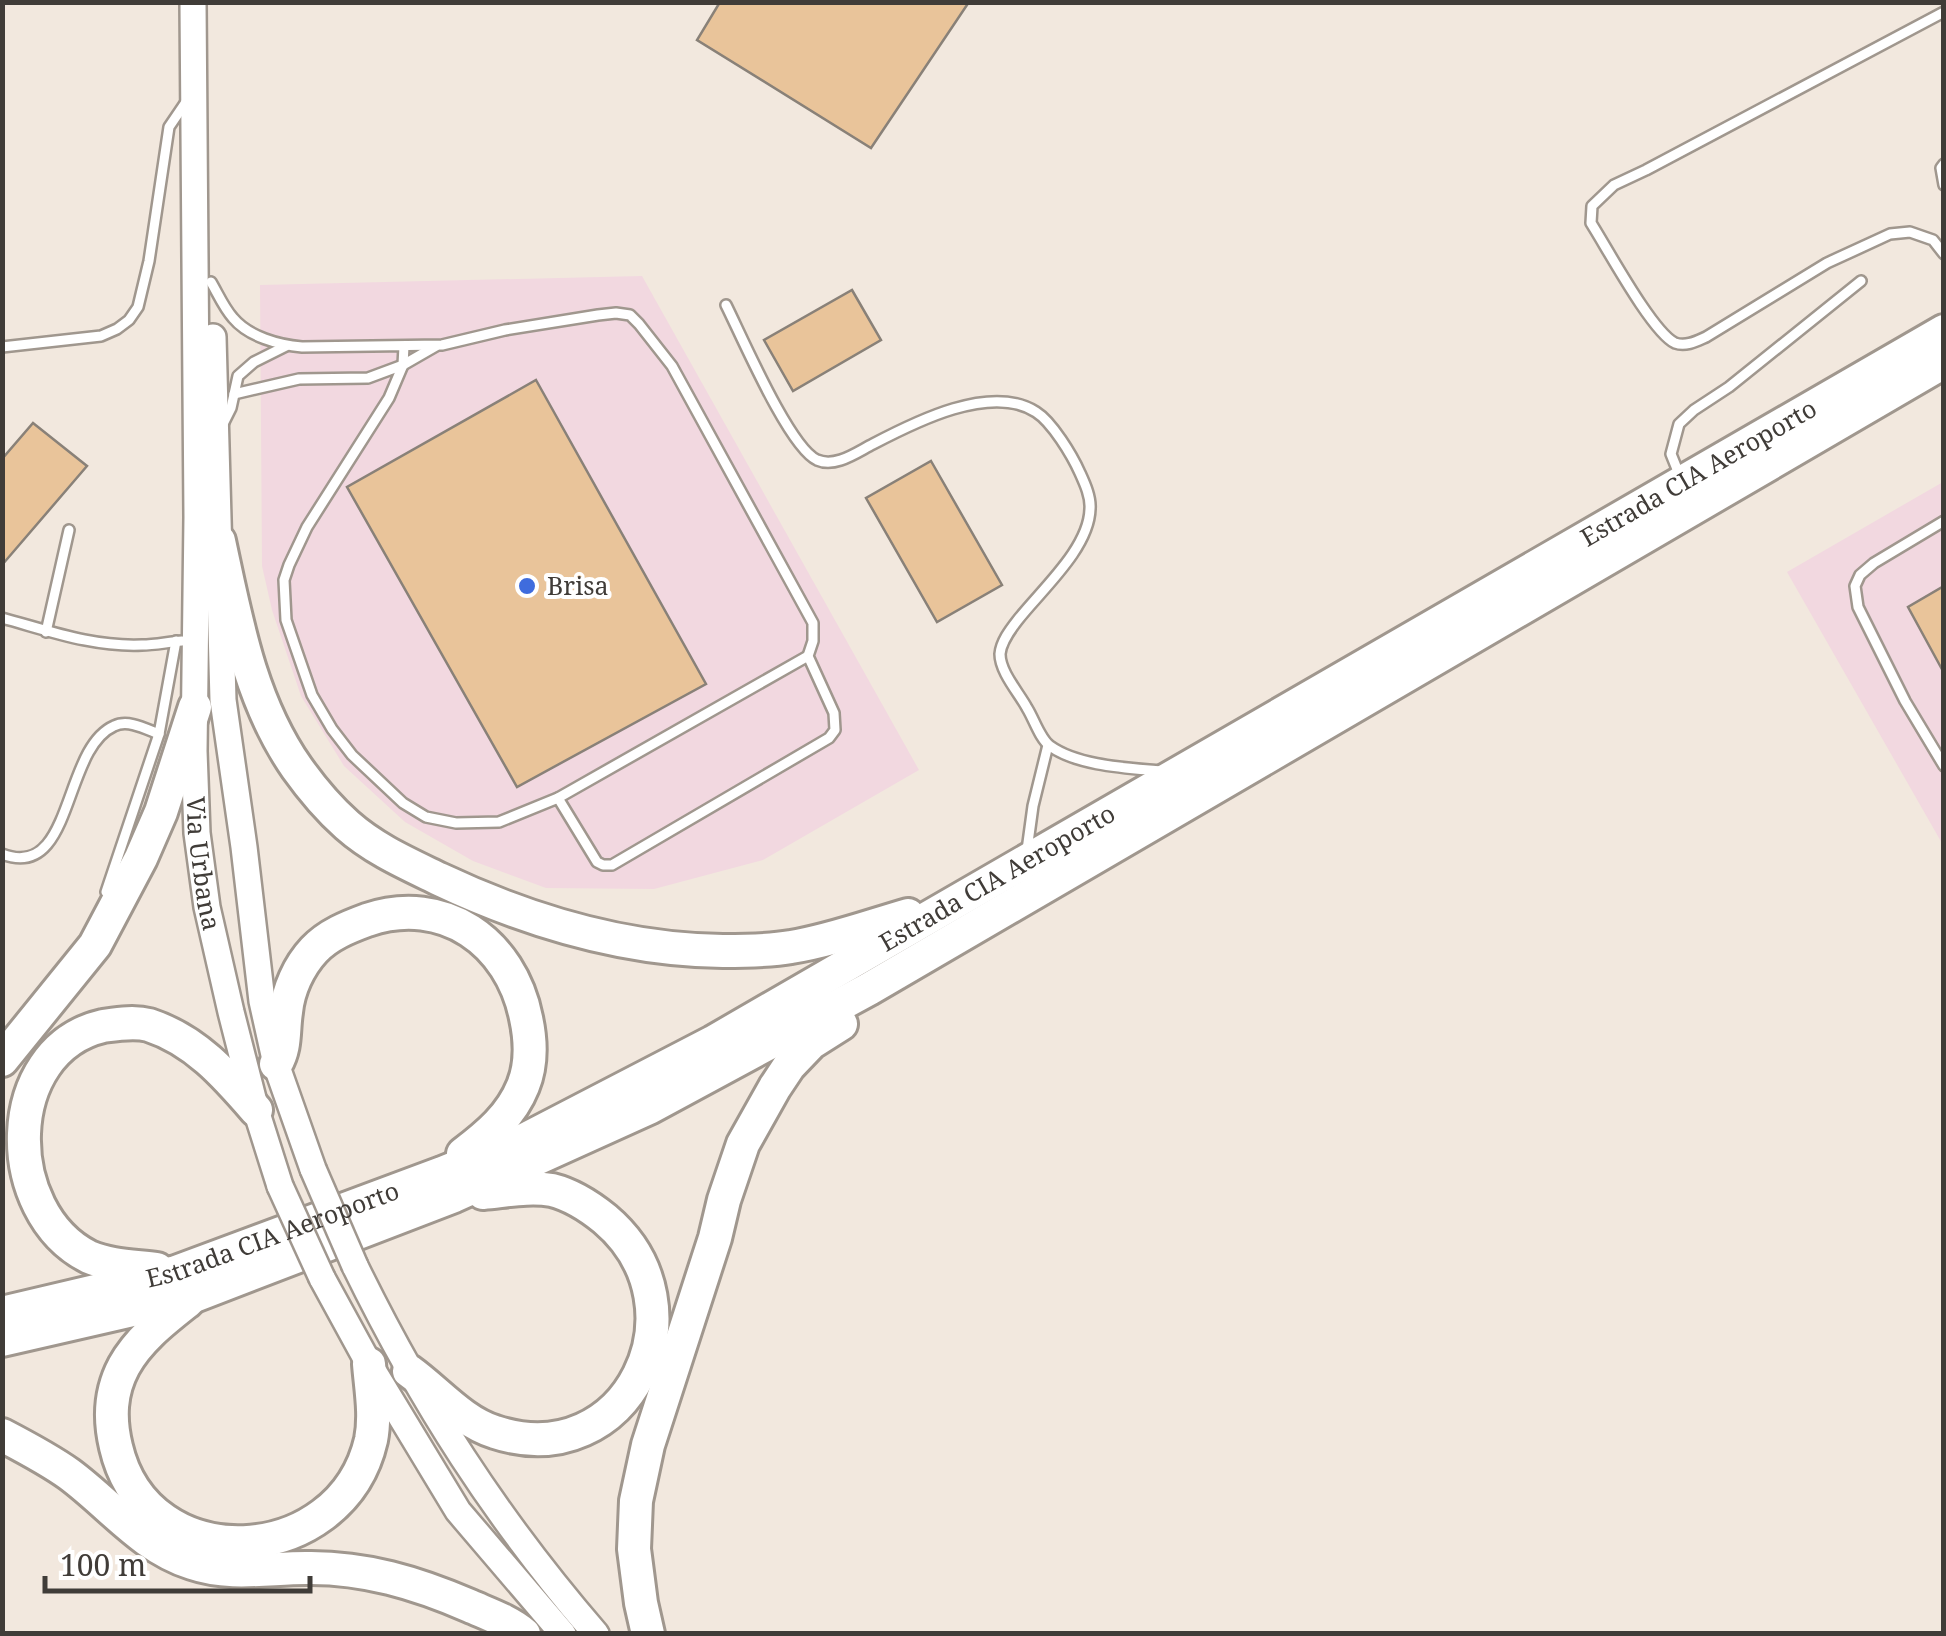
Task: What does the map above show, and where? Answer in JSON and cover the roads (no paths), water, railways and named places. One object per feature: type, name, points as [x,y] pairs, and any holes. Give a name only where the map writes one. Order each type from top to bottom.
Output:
[{"type":"highway","name":"Estrada CIA Aeroporto","points":[[448,1185],[526,1138],[713,1042],[1683,481],[1941,338]]},
{"type":"highway","name":"Estrada CIA Aeroporto","points":[[2,1340],[185,1284],[648,1108],[869,989],[1303,735],[1941,338]]},
{"type":"highway","points":[[218,541],[252,679],[281,742],[317,794],[347,825],[393,857],[517,912],[598,937],[652,948],[791,948],[955,902]]},
{"type":"highway","points":[[2,1060],[97,929],[141,858],[161,812],[195,707]]},
{"type":"highway","points":[[648,1634],[634,1549],[636,1501],[644,1459],[743,1144],[760,1108],[789,1066],[811,1042],[1246,782],[1303,735]]},
{"type":"highway","points":[[276,1064],[284,1045],[292,984],[315,949],[335,934],[380,916],[401,913],[445,918],[486,942],[502,958],[521,993],[530,1038],[529,1065],[523,1086],[500,1122],[448,1185]]},
{"type":"highway","points":[[256,1110],[198,1050],[144,1024],[92,1028],[70,1039],[40,1063],[17,1100],[12,1160],[18,1188],[42,1225],[70,1248],[102,1262],[185,1284],[126,1363],[112,1399],[113,1436],[124,1474],[156,1514],[176,1527],[207,1538],[234,1544],[255,1543],[303,1527],[337,1501],[365,1459],[374,1416],[369,1364]]},
{"type":"highway","points":[[409,1371],[464,1416],[492,1432],[534,1440],[560,1436],[604,1418],[640,1376],[653,1336],[651,1294],[637,1256],[628,1241],[593,1209],[551,1190],[448,1185]]},
{"type":"highway","name":"Estrada CIA Aeroporto","points":[[2,1313],[185,1284]]},
{"type":"highway","points":[[2,1435],[69,1474],[147,1542],[167,1554],[231,1572],[306,1568],[363,1571],[452,1598],[524,1634]]},
{"type":"main road","name":"Via Urbana","points":[[194,2],[197,498],[185,641],[195,707],[197,834],[207,907],[256,1110],[280,1186],[322,1278],[458,1511],[563,1634]]},
{"type":"main road","name":"Via Urbana","points":[[210,2],[211,282],[224,700],[262,1001],[276,1064],[313,1169],[389,1336],[457,1452],[510,1530],[596,1634]]},
{"type":"lane","points":[[1944,12],[1614,185],[1592,206],[1591,223],[1656,326],[1676,343],[1691,344],[1827,263],[1890,234],[1910,232],[1932,240],[1944,254]]},
{"type":"lane","points":[[2,347],[101,336],[129,320],[138,306],[149,260],[168,127],[194,92]]},
{"type":"lane","points":[[1944,164],[1944,186]]},
{"type":"lane","points":[[1683,481],[1671,454],[1679,424],[1861,281]]},
{"type":"lane","points":[[211,282],[234,319],[246,330],[286,346],[438,345],[616,312],[630,316],[672,366],[813,623],[808,656],[558,798],[499,822],[456,823],[426,816],[402,803],[352,756],[332,729],[312,694],[283,603],[289,566],[388,398],[403,365],[404,346]]},
{"type":"lane","points":[[726,305],[797,444],[818,461],[845,459],[916,421],[979,404],[1012,401],[1048,421],[1088,492],[1088,526],[1013,627],[1002,645],[1002,664],[1048,745],[1096,763],[1178,772]]},
{"type":"lane","points":[[234,394],[299,379],[368,378],[403,365],[438,345]]},
{"type":"lane","points":[[216,439],[231,408],[238,376],[286,346]]},
{"type":"lane","points":[[1944,521],[1874,563],[1860,575],[1855,586],[1858,608],[1905,702],[1944,766]]},
{"type":"lane","points":[[46,632],[69,530]]},
{"type":"lane","points":[[2,618],[84,641],[144,646],[185,641],[159,734],[105,895]]},
{"type":"lane","points":[[558,798],[597,862],[612,866],[829,738],[836,730],[834,713],[808,656]]},
{"type":"lane","points":[[2,854],[24,859],[45,849],[56,834],[83,762],[102,735],[114,726],[134,724],[159,734]]},
{"type":"lane","points":[[1026,860],[1033,806],[1048,745]]},
{"type":"place","name":"Brisa","points":[[527,586]]}]
